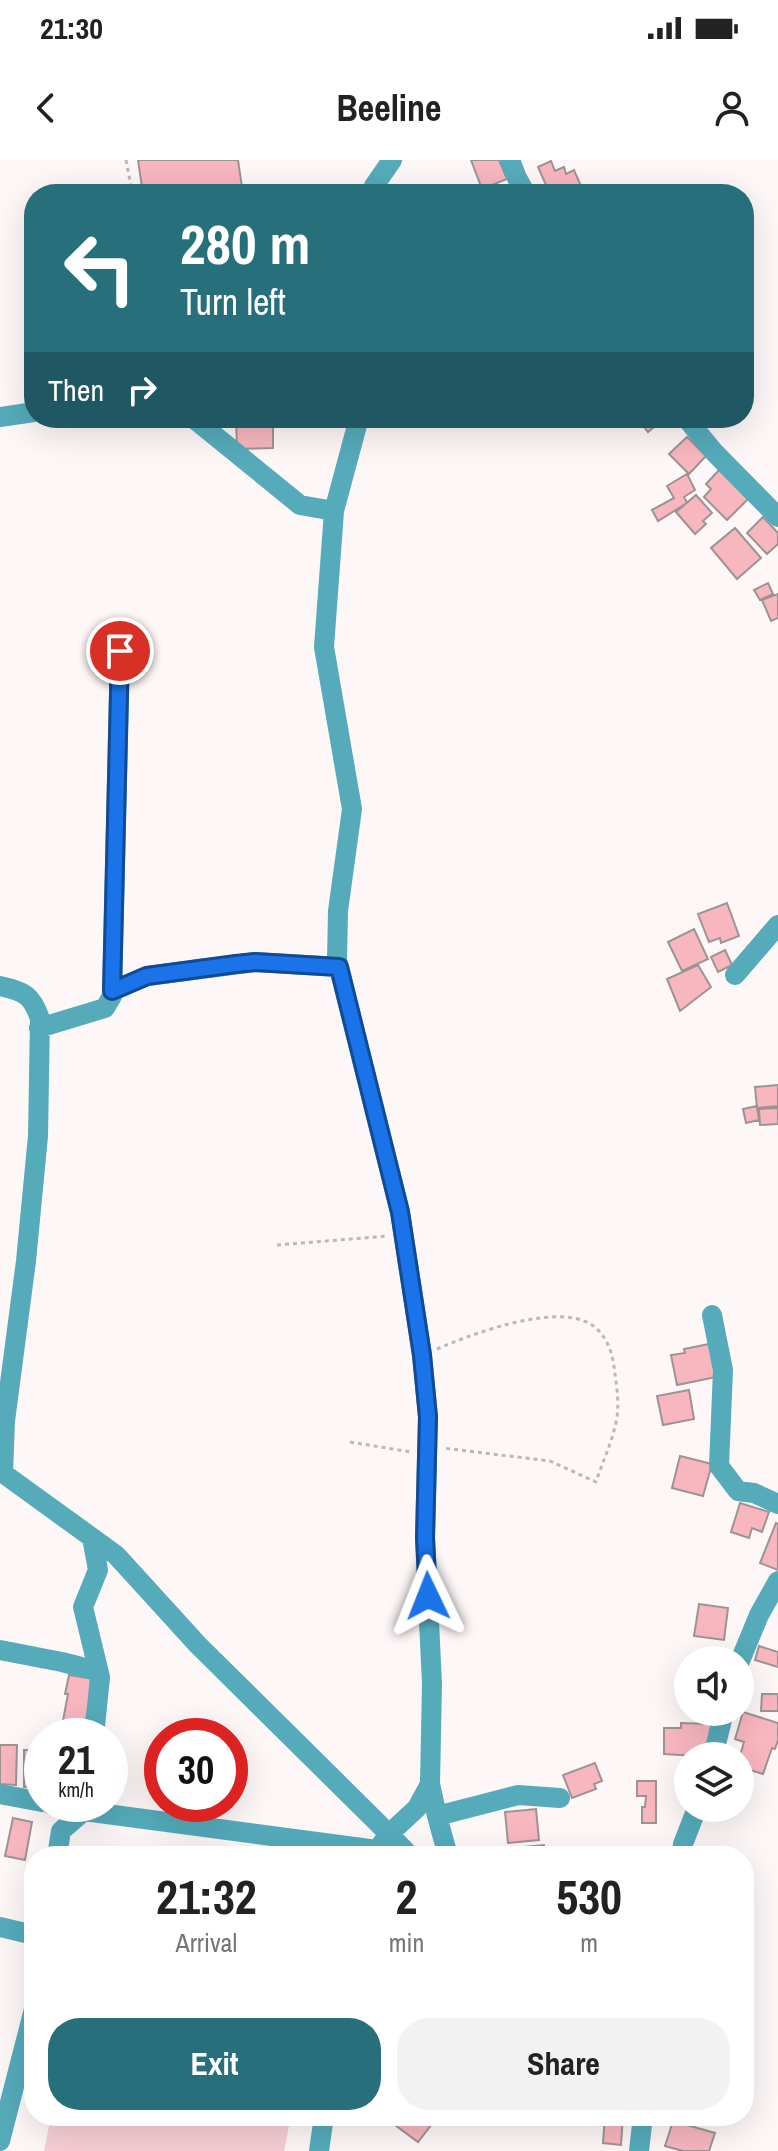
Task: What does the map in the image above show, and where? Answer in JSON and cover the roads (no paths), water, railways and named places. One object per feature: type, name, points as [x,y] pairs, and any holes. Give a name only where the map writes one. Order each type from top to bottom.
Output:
[{"type":"street","points":[[375,184],[392,160]]},
{"type":"street","points":[[510,160],[520,184]]},
{"type":"street","points":[[0,417],[24,413]]},
{"type":"street","points":[[205,428],[300,505],[334,511]]},
{"type":"street","points":[[356,428],[334,511],[324,647],[352,809],[338,911],[337,960],[400,1212],[422,1355],[428,1417],[425,1538],[432,1684],[430,1784],[445,1846]]},
{"type":"street","points":[[694,428],[778,517]]},
{"type":"street","points":[[39,1028],[105,1008],[112,991],[120,651]]},
{"type":"street","points":[[735,975],[778,925]]},
{"type":"street","points":[[112,991],[147,976],[255,962],[339,967]]},
{"type":"street","points":[[0,986],[24,993],[35,1003],[40,1019],[38,1136],[1,1472],[116,1555],[378,1846]]},
{"type":"street","points":[[712,1315],[723,1370],[719,1466],[738,1491],[754,1493],[778,1504]]},
{"type":"street","points":[[92,1538],[98,1570],[83,1607],[100,1677],[96,1718]]},
{"type":"street","points":[[746,1646],[778,1581]]},
{"type":"street","points":[[0,1650],[97,1671],[100,1677]]},
{"type":"street","points":[[380,1846],[417,1808],[430,1784]]},
{"type":"street","points":[[0,1794],[24,1799]]},
{"type":"street","points":[[437,1816],[518,1795],[560,1798]]},
{"type":"street","points":[[128,1813],[372,1846]]},
{"type":"street","points":[[59,1846],[61,1831],[70,1822]]},
{"type":"street","points":[[683,1846],[692,1822]]},
{"type":"street","points":[[0,1927],[24,1933]]},
{"type":"street","points":[[0,2141],[10,2062],[24,2031]]},
{"type":"street","points":[[319,2151],[323,2126]]},
{"type":"street","points":[[639,2151],[642,2126]]}]
